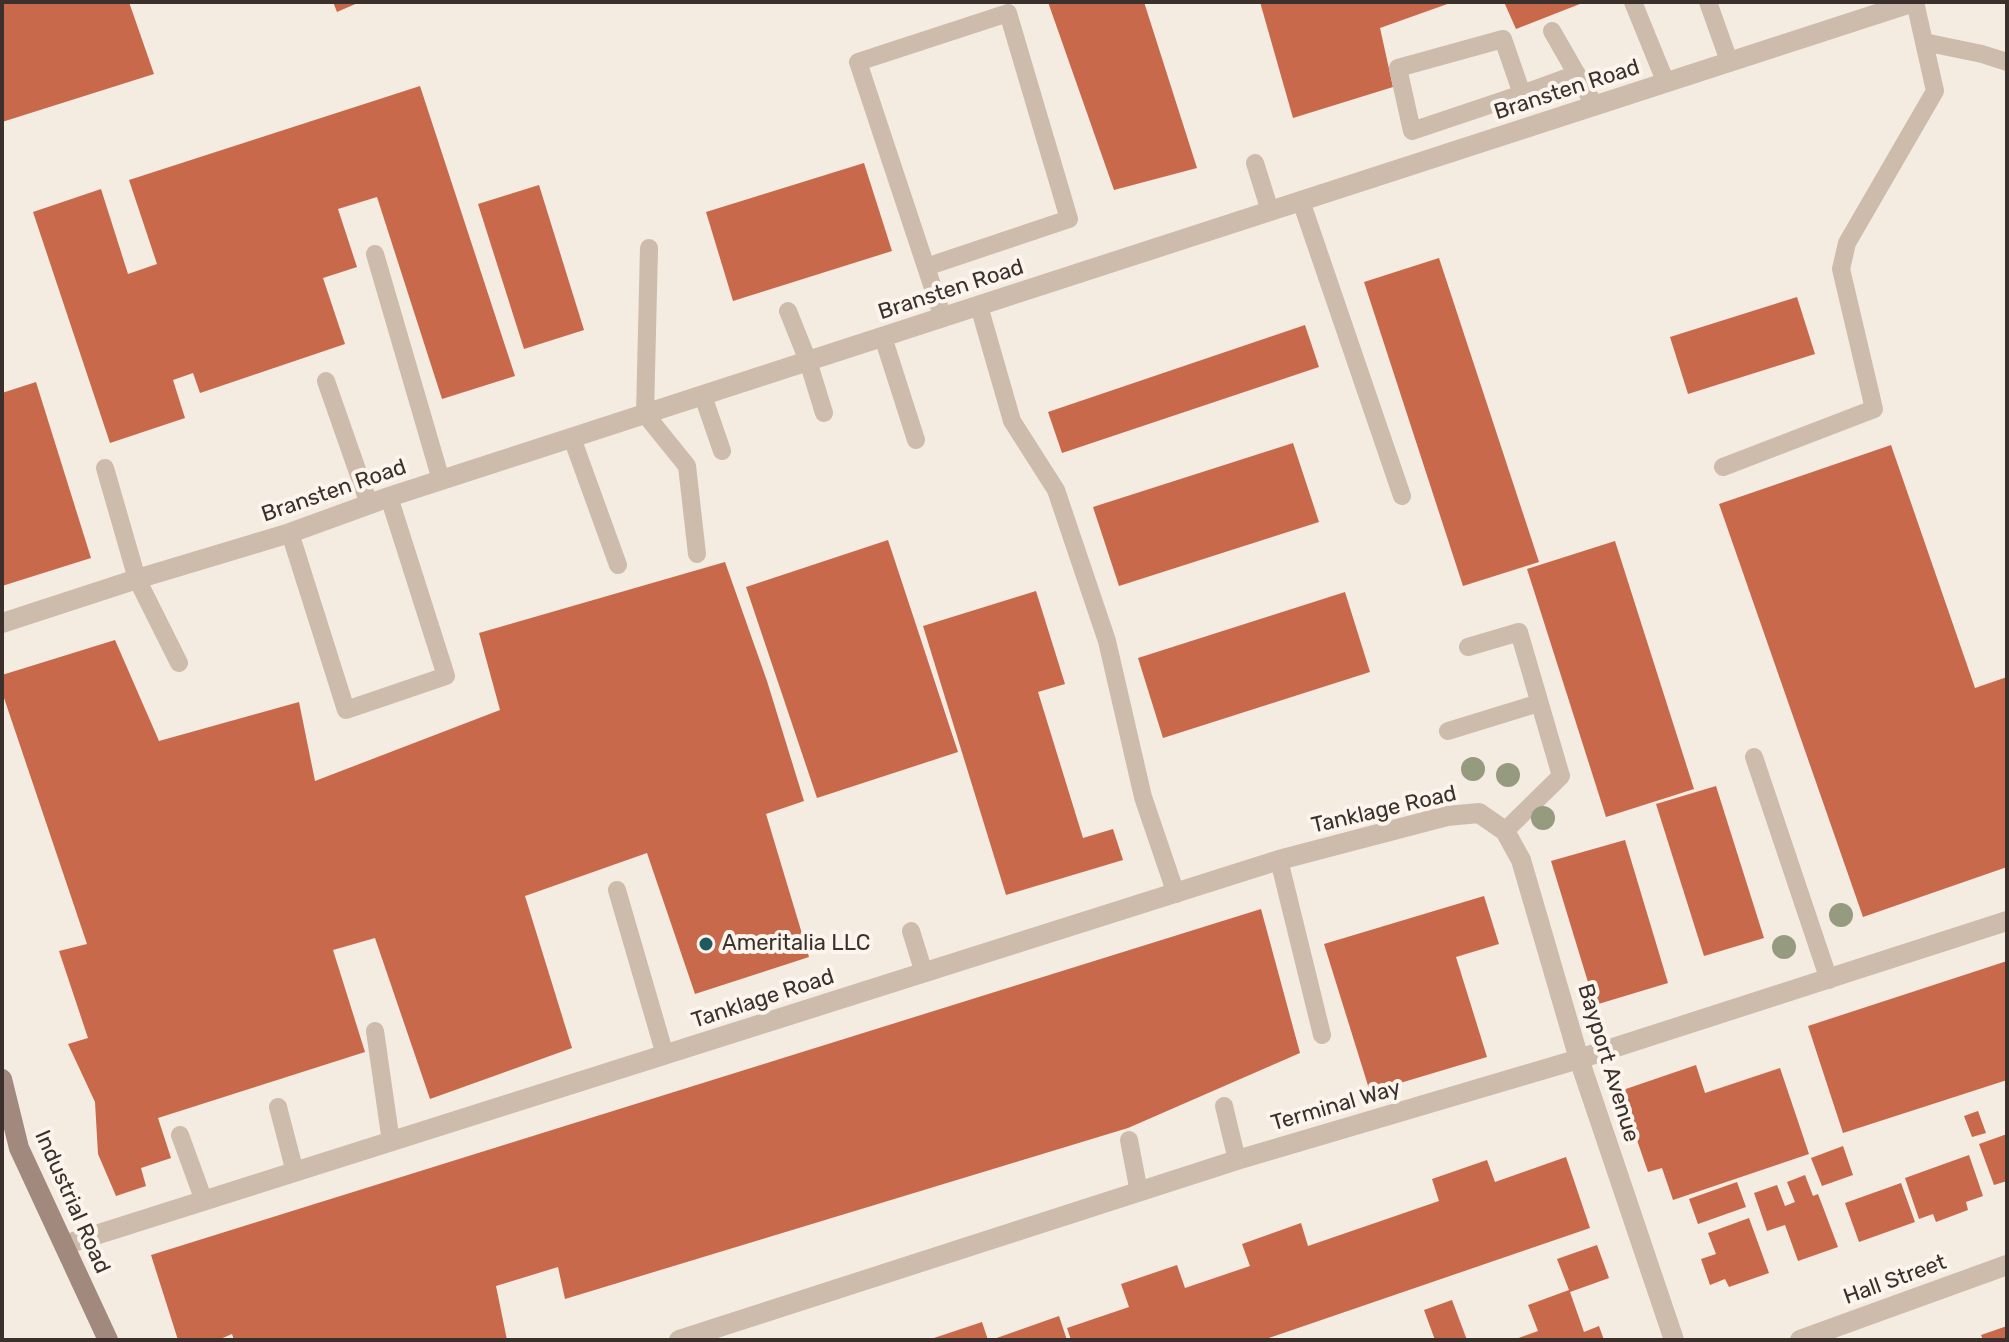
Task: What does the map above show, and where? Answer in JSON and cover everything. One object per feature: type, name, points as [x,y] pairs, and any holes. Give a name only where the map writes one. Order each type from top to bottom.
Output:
[{"type":"main road","name":"Industrial Road","points":[[3,1089],[19,1148],[108,1340]]},
{"type":"street","name":"Bransten Road","points":[[2,623],[290,533],[389,497],[1914,2]]},
{"type":"street","name":"Tanklage Road","points":[[64,1245],[1279,860],[1447,816],[1479,813]]},
{"type":"street","name":"Bayport Avenue","points":[[1479,813],[1505,831],[1521,860],[1579,1059],[1674,1340]]},
{"type":"street","name":"Terminal Way","points":[[679,1340],[1237,1160],[1579,1059],[2007,921]]},
{"type":"street","name":"Hall Street","points":[[1800,1340],[2007,1265]]},
{"type":"lane","points":[[1633,2],[1666,83]]},
{"type":"lane","points":[[1708,2],[1729,61]]},
{"type":"lane","points":[[1723,467],[1874,409],[1841,269],[1847,243],[1935,91],[1914,2]]},
{"type":"lane","points":[[926,267],[1069,219],[1008,13],[858,62],[926,267],[943,318]]},
{"type":"lane","points":[[1552,31],[1595,106]]},
{"type":"lane","points":[[1522,94],[1503,39],[1398,68],[1412,131],[1522,94],[1577,74]]},
{"type":"lane","points":[[1924,42],[2007,62]]},
{"type":"lane","points":[[1255,163],[1270,211]]},
{"type":"lane","points":[[1301,201],[1402,496]]},
{"type":"lane","points":[[649,248],[645,414],[687,466],[697,554]]},
{"type":"lane","points":[[375,254],[441,480]]},
{"type":"lane","points":[[979,306],[1012,421],[1056,490],[1102,626],[1143,797],[1176,894]]},
{"type":"lane","points":[[788,311],[824,413]]},
{"type":"lane","points":[[883,337],[916,440]]},
{"type":"lane","points":[[326,381],[369,504]]},
{"type":"lane","points":[[703,396],[722,451]]},
{"type":"lane","points":[[572,438],[618,565]]},
{"type":"lane","points":[[105,468],[137,579],[179,663]]},
{"type":"lane","points":[[290,533],[346,710],[446,676],[389,497]]},
{"type":"lane","points":[[1468,647],[1519,632],[1561,776],[1505,831]]},
{"type":"lane","points":[[1448,731],[1539,703]]},
{"type":"lane","points":[[1754,757],[1829,980]]},
{"type":"lane","points":[[1279,860],[1322,1035]]},
{"type":"lane","points":[[617,890],[665,1055]]},
{"type":"lane","points":[[911,931],[924,973]]},
{"type":"lane","points":[[375,1031],[391,1142]]},
{"type":"lane","points":[[1224,1106],[1237,1160]]},
{"type":"lane","points":[[278,1107],[295,1172]]},
{"type":"lane","points":[[180,1135],[204,1201]]},
{"type":"lane","points":[[1129,1140],[1139,1192]]},
{"type":"building","points":[[2,2],[129,2],[154,74],[2,122]]},
{"type":"building","points":[[333,2],[360,2],[337,12]]},
{"type":"building","points":[[1048,2],[1144,2],[1197,168],[1114,190]]},
{"type":"building","points":[[1260,2],[1453,2],[1380,28],[1393,87],[1293,118]]},
{"type":"building","points":[[1504,2],[1585,2],[1516,29]]},
{"type":"building","points":[[420,86],[515,376],[442,399],[377,197],[338,209],[357,267],[323,278],[345,344],[200,393],[193,373],[173,380],[185,418],[110,443],[33,212],[101,189],[128,274],[157,264],[129,180]]},
{"type":"building","points":[[864,163],[892,251],[733,301],[706,212]]},
{"type":"building","points":[[539,185],[584,330],[524,349],[478,204]]},
{"type":"building","points":[[1439,258],[1539,562],[1463,586],[1364,282]]},
{"type":"building","points":[[1797,297],[1815,354],[1688,394],[1670,337]]},
{"type":"building","points":[[1305,325],[1319,367],[1062,453],[1048,412]]},
{"type":"building","points":[[36,382],[91,558],[2,586],[2,393]]},
{"type":"building","points":[[1293,443],[1319,522],[1119,586],[1093,507]]},
{"type":"building","points":[[1891,445],[1975,688],[2007,677],[2007,867],[1863,917],[1719,504]]},
{"type":"building","points":[[888,540],[958,752],[817,798],[746,587]]},
{"type":"building","points":[[1615,541],[1694,789],[1606,817],[1527,569]]},
{"type":"building","points":[[725,562],[767,681],[804,801],[766,814],[809,957],[695,994],[647,853],[525,896],[572,1048],[430,1099],[375,938],[333,950],[365,1052],[158,1118],[171,1158],[141,1168],[146,1186],[116,1196],[98,1154],[95,1102],[68,1044],[88,1038],[59,951],[87,944],[2,692],[2,675],[115,640],[159,741],[299,702],[315,781],[500,710],[479,633]]},
{"type":"building","points":[[1036,591],[1065,684],[1038,692],[1083,838],[1113,829],[1123,860],[1006,895],[923,626]]},
{"type":"building","points":[[1345,592],[1370,672],[1163,738],[1138,658]]},
{"type":"building","points":[[1716,786],[1764,938],[1704,956],[1656,804]]},
{"type":"building","points":[[1625,840],[1668,983],[1595,1005],[1551,861]]},
{"type":"building","points":[[1484,896],[1499,944],[1456,957],[1487,1057],[1370,1092],[1324,944]]},
{"type":"building","points":[[1261,909],[1300,1053],[1128,1128],[565,1299],[558,1267],[496,1286],[507,1340],[234,1340],[232,1334],[218,1340],[178,1340],[151,1255]]},
{"type":"building","points":[[2007,961],[2007,1080],[1843,1133],[1808,1026]]},
{"type":"building","points":[[1696,1065],[1705,1093],[1780,1068],[1809,1154],[1673,1200],[1662,1168],[1648,1172],[1620,1091]]},
{"type":"building","points":[[1978,1111],[1986,1133],[1972,1137],[1964,1116]]},
{"type":"building","points":[[2007,1134],[2007,1181],[1994,1185],[1979,1144]]},
{"type":"building","points":[[1843,1146],[1853,1175],[1822,1186],[1811,1158]]},
{"type":"building","points":[[1969,1155],[1983,1196],[1966,1202],[1968,1210],[1936,1222],[1933,1214],[1919,1219],[1905,1178]]},
{"type":"building","points":[[1566,1157],[1590,1228],[1263,1340],[1071,1340],[1067,1328],[1129,1307],[1121,1284],[1177,1265],[1185,1288],[1250,1266],[1242,1244],[1301,1223],[1308,1246],[1439,1201],[1432,1179],[1487,1160],[1495,1182]]},
{"type":"building","points":[[1805,1175],[1813,1196],[1818,1194],[1838,1247],[1798,1261],[1785,1225],[1767,1231],[1754,1193],[1777,1185],[1785,1206],[1795,1202],[1787,1182]]},
{"type":"building","points":[[1737,1182],[1746,1207],[1698,1224],[1689,1199]]},
{"type":"building","points":[[1901,1183],[1915,1222],[1859,1242],[1845,1203]]},
{"type":"building","points":[[1749,1218],[1769,1273],[1729,1287],[1725,1279],[1710,1285],[1701,1259],[1716,1254],[1708,1233]]},
{"type":"building","points":[[1597,1245],[1609,1278],[1570,1292],[1584,1332],[1599,1326],[1604,1340],[1513,1340],[1538,1331],[1528,1305],[1569,1290],[1557,1259]]},
{"type":"building","points":[[1452,1300],[1467,1340],[1435,1340],[1424,1310]]},
{"type":"building","points":[[1059,1316],[1067,1340],[991,1340]]},
{"type":"building","points":[[982,1322],[988,1340],[931,1340],[931,1339]]},
{"type":"building","points":[[2007,1326],[2007,1340],[1983,1340],[1981,1335]]},
{"type":"place","name":"Ameritalia LLC","points":[[706,944]]}]
